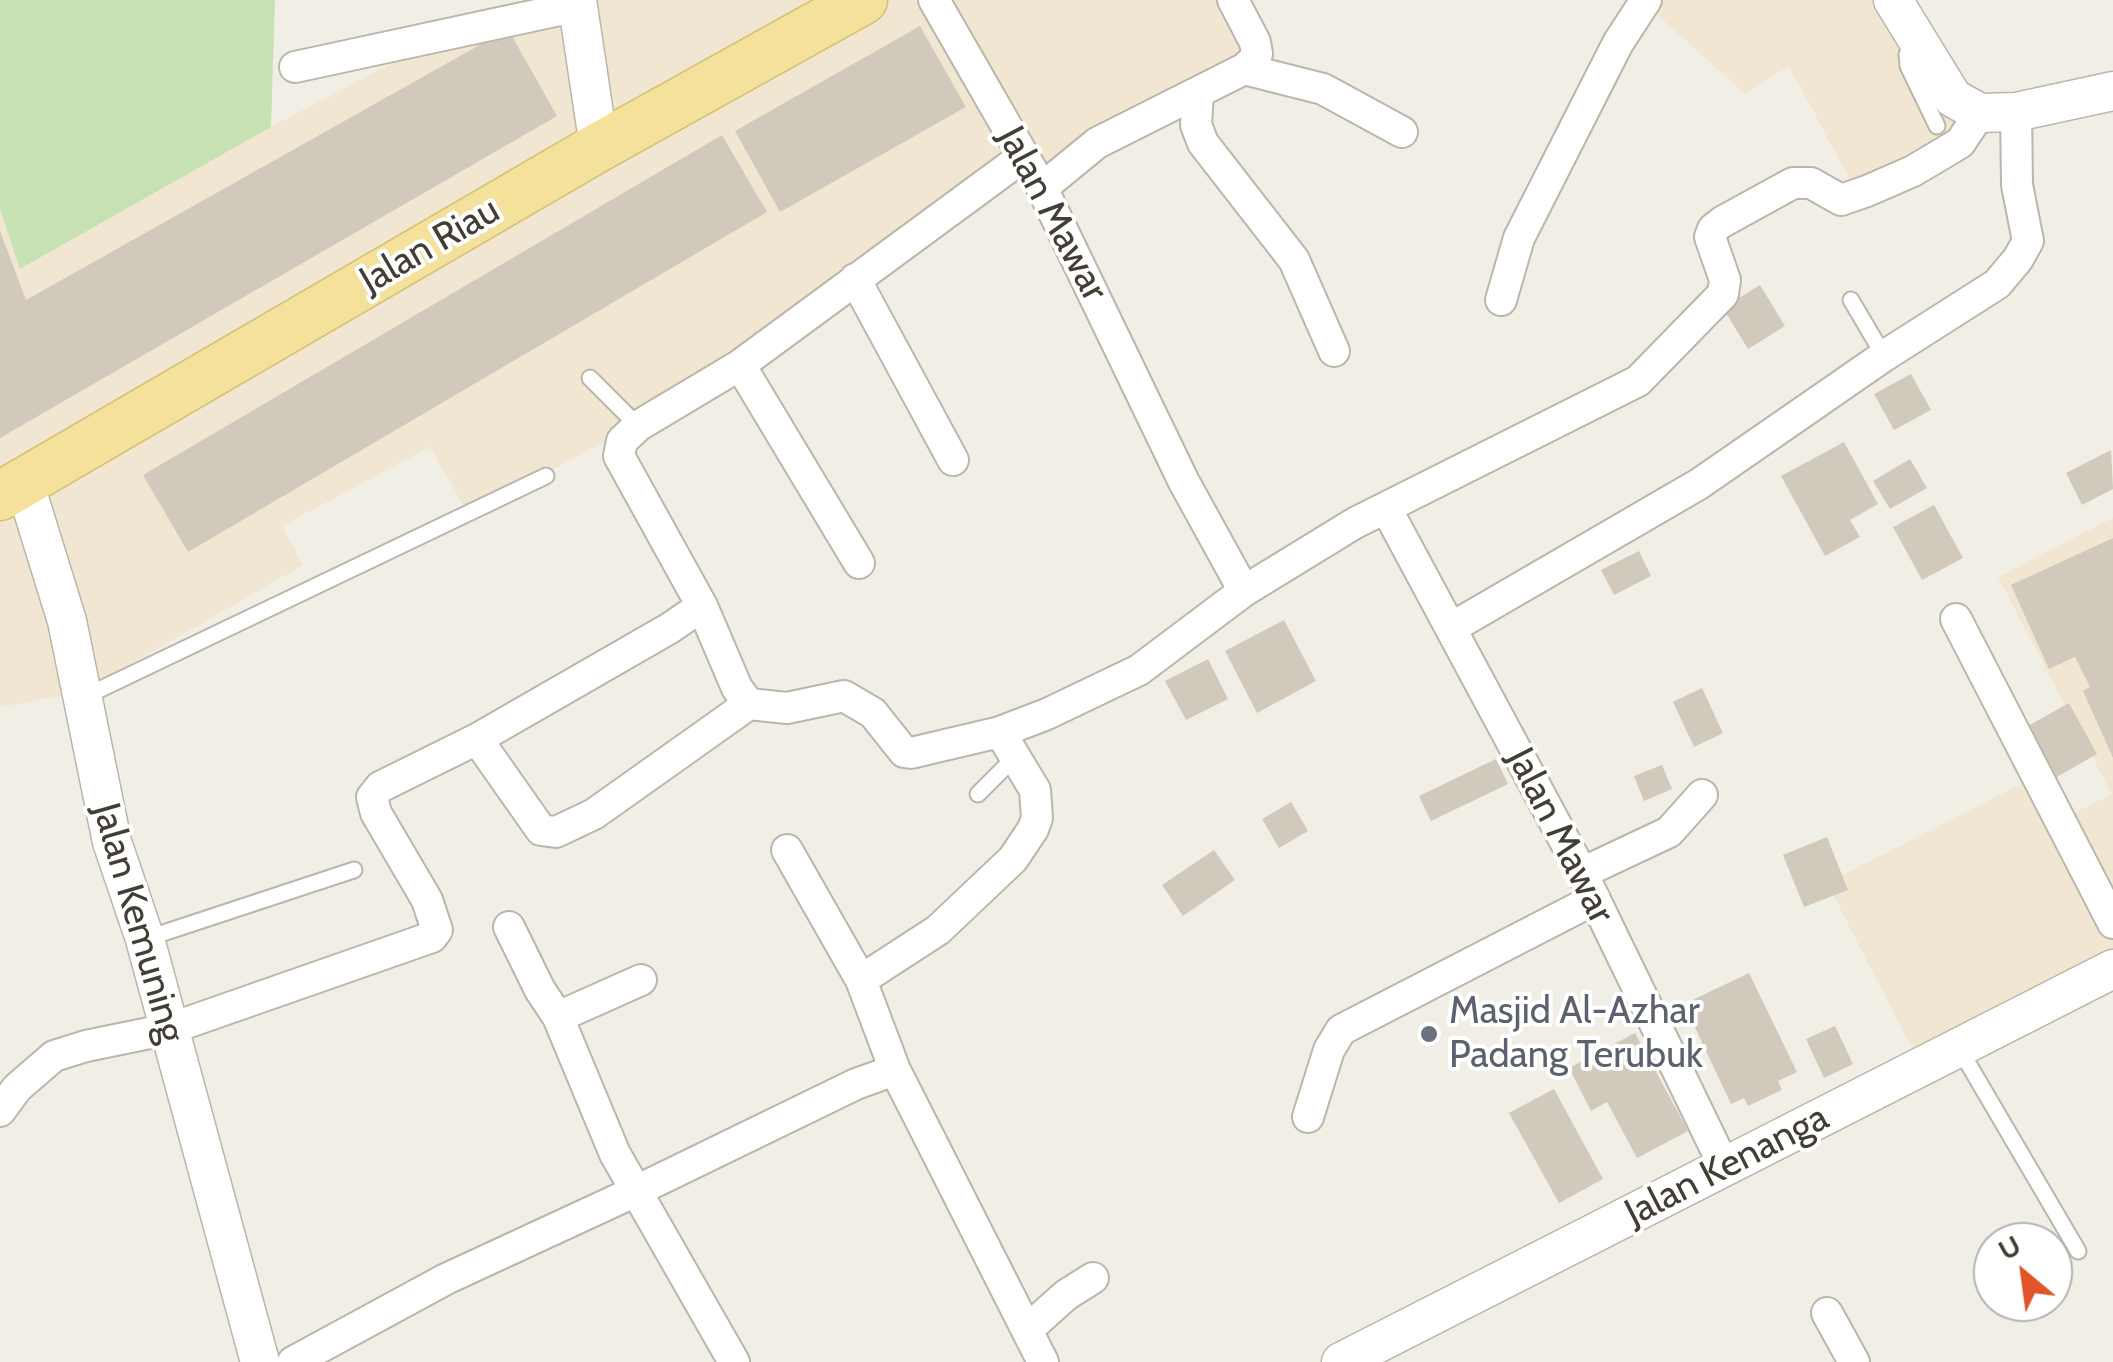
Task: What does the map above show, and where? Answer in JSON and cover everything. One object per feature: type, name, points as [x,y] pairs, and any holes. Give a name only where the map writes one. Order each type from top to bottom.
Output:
[{"type":"main road","name":"Jalan Riau","points":[[12,489],[599,147],[863,0]]},
{"type":"street","name":"Jalan Mawar","points":[[934,0],[1042,188],[1184,482],[1244,591]]},
{"type":"street","points":[[1042,188],[1097,143],[1244,69],[1256,54],[1255,42],[1233,0]]},
{"type":"street","points":[[1500,300],[1519,238],[1618,43],[1646,0]]},
{"type":"street","points":[[1893,0],[1953,98],[1998,112],[2113,91]]},
{"type":"street","points":[[295,67],[577,3],[599,147]]},
{"type":"street","points":[[1244,69],[1323,89],[1402,132]]},
{"type":"street","points":[[1198,93],[1196,126],[1203,143],[1294,260],[1334,352]]},
{"type":"street","points":[[1452,628],[1699,484],[1884,356],[1997,284],[2028,241],[1998,112]]},
{"type":"street","points":[[476,739],[541,830],[556,832],[594,814],[749,704],[788,708],[844,696],[873,713],[904,752],[910,754],[1007,744],[1046,714],[1139,670],[1244,591],[1355,523],[1638,381],[1723,294],[1726,280],[1710,238],[1712,228],[1793,184],[1811,183],[1842,200],[1882,185],[1960,143],[1998,112]]},
{"type":"street","points":[[749,704],[737,688],[702,606],[619,456],[622,441],[638,426],[740,365],[1024,156]]},
{"type":"street","points":[[855,279],[953,460]]},
{"type":"street","points":[[740,365],[859,563]]},
{"type":"street","name":"Jalan Kemuning","points":[[12,489],[67,621],[112,842],[144,938],[265,1360]]},
{"type":"street","name":"Jalan Mawar","points":[[1386,508],[1588,886],[1724,1168]]},
{"type":"street","points":[[0,1111],[16,1088],[54,1056],[169,1029],[432,937],[437,930],[427,900],[376,813],[372,797],[380,787],[476,739],[702,606]]},
{"type":"street","points":[[1956,619],[2113,923]]},
{"type":"street","points":[[861,980],[938,930],[1024,844],[1037,818],[1035,790],[1007,744]]},
{"type":"street","points":[[1308,1117],[1329,1050],[1341,1030],[1588,886],[1669,832],[1702,795]]},
{"type":"street","points":[[787,850],[861,980],[895,1070],[1043,1362]]},
{"type":"street","points":[[509,927],[558,1017],[591,1102],[634,1192],[734,1362]]},
{"type":"street","name":"Jalan Kenanga","points":[[1341,1362],[2113,969]]},
{"type":"street","points":[[558,1017],[641,980]]},
{"type":"street","points":[[265,1360],[634,1192],[856,1084],[895,1070]]},
{"type":"street","points":[[1027,1330],[1066,1295],[1093,1278]]},
{"type":"street","points":[[1827,1312],[1854,1362]]},
{"type":"lane","points":[[1916,40],[1907,54],[1908,66],[1937,126]]},
{"type":"lane","points":[[1851,300],[1884,356]]},
{"type":"lane","points":[[590,378],[638,426]]},
{"type":"lane","points":[[84,697],[546,476]]},
{"type":"lane","points":[[978,794],[1007,744]]},
{"type":"lane","points":[[144,938],[354,870]]},
{"type":"lane","points":[[1959,1048],[2078,1250]]},
{"type":"shaded area","points":[[574,0],[1237,0],[1218,11],[1247,63],[1021,188],[1000,168],[618,434],[469,515],[430,447],[282,526],[303,565],[82,692],[0,707],[0,209],[21,269],[271,127],[428,44]]},
{"type":"shaded area","points":[[1641,0],[1898,0],[1971,98],[1953,137],[1854,187],[1789,66],[1745,94]]},
{"type":"shaded area","points":[[2113,518],[2113,954],[2110,949],[1913,1050],[1827,883],[2023,783],[2045,828],[2112,794],[1998,577]]},
{"type":"green space","points":[[0,0],[275,0],[271,127],[20,269],[0,209]]},
{"type":"building","points":[[920,26],[966,107],[780,212],[735,131]]},
{"type":"building","points":[[508,29],[557,116],[0,438],[0,231],[26,300]]},
{"type":"building","points":[[722,135],[767,212],[188,552],[143,475]]},
{"type":"building","points":[[1760,285],[1785,326],[1748,349],[1723,308]]},
{"type":"building","points":[[1911,374],[1931,410],[1894,430],[1874,394]]},
{"type":"building","points":[[1844,442],[1878,504],[1850,520],[1860,537],[1825,556],[1781,476]]},
{"type":"building","points":[[2111,450],[2113,489],[2082,505],[2066,473]]},
{"type":"building","points":[[1910,459],[1927,488],[1890,509],[1873,481]]},
{"type":"building","points":[[1934,505],[1963,558],[1922,580],[1893,527]]},
{"type":"building","points":[[2113,538],[2113,758],[2083,691],[2090,687],[2075,657],[2049,669],[2011,585]]},
{"type":"building","points":[[1639,551],[1651,576],[1614,595],[1601,570]]},
{"type":"building","points":[[1284,620],[1316,681],[1257,713],[1225,651]]},
{"type":"building","points":[[1208,659],[1228,699],[1186,720],[1165,681]]},
{"type":"building","points":[[1702,688],[1723,733],[1694,747],[1673,702]]},
{"type":"building","points":[[2069,703],[2097,754],[2055,778],[2026,727]]},
{"type":"building","points":[[1496,759],[1508,784],[1431,821],[1419,796]]},
{"type":"building","points":[[1662,765],[1672,789],[1644,801],[1634,776]]},
{"type":"building","points":[[1291,802],[1308,831],[1279,848],[1262,819]]},
{"type":"building","points":[[1827,837],[1848,890],[1804,907],[1783,855]]},
{"type":"building","points":[[1214,850],[1235,880],[1183,916],[1162,885]]},
{"type":"building","points":[[1749,973],[1797,1072],[1778,1081],[1782,1090],[1748,1106],[1744,1098],[1731,1104],[1684,1004]]},
{"type":"building","points":[[1835,1026],[1853,1064],[1824,1078],[1806,1039]]},
{"type":"building","points":[[1635,1033],[1688,1131],[1637,1158],[1607,1102],[1591,1111],[1569,1068]]},
{"type":"building","points":[[1554,1089],[1603,1179],[1559,1203],[1509,1113]]},
{"type":"place","name":"Masjid Al-Azhar Padang Terubuk","points":[[1429,1034]]}]
